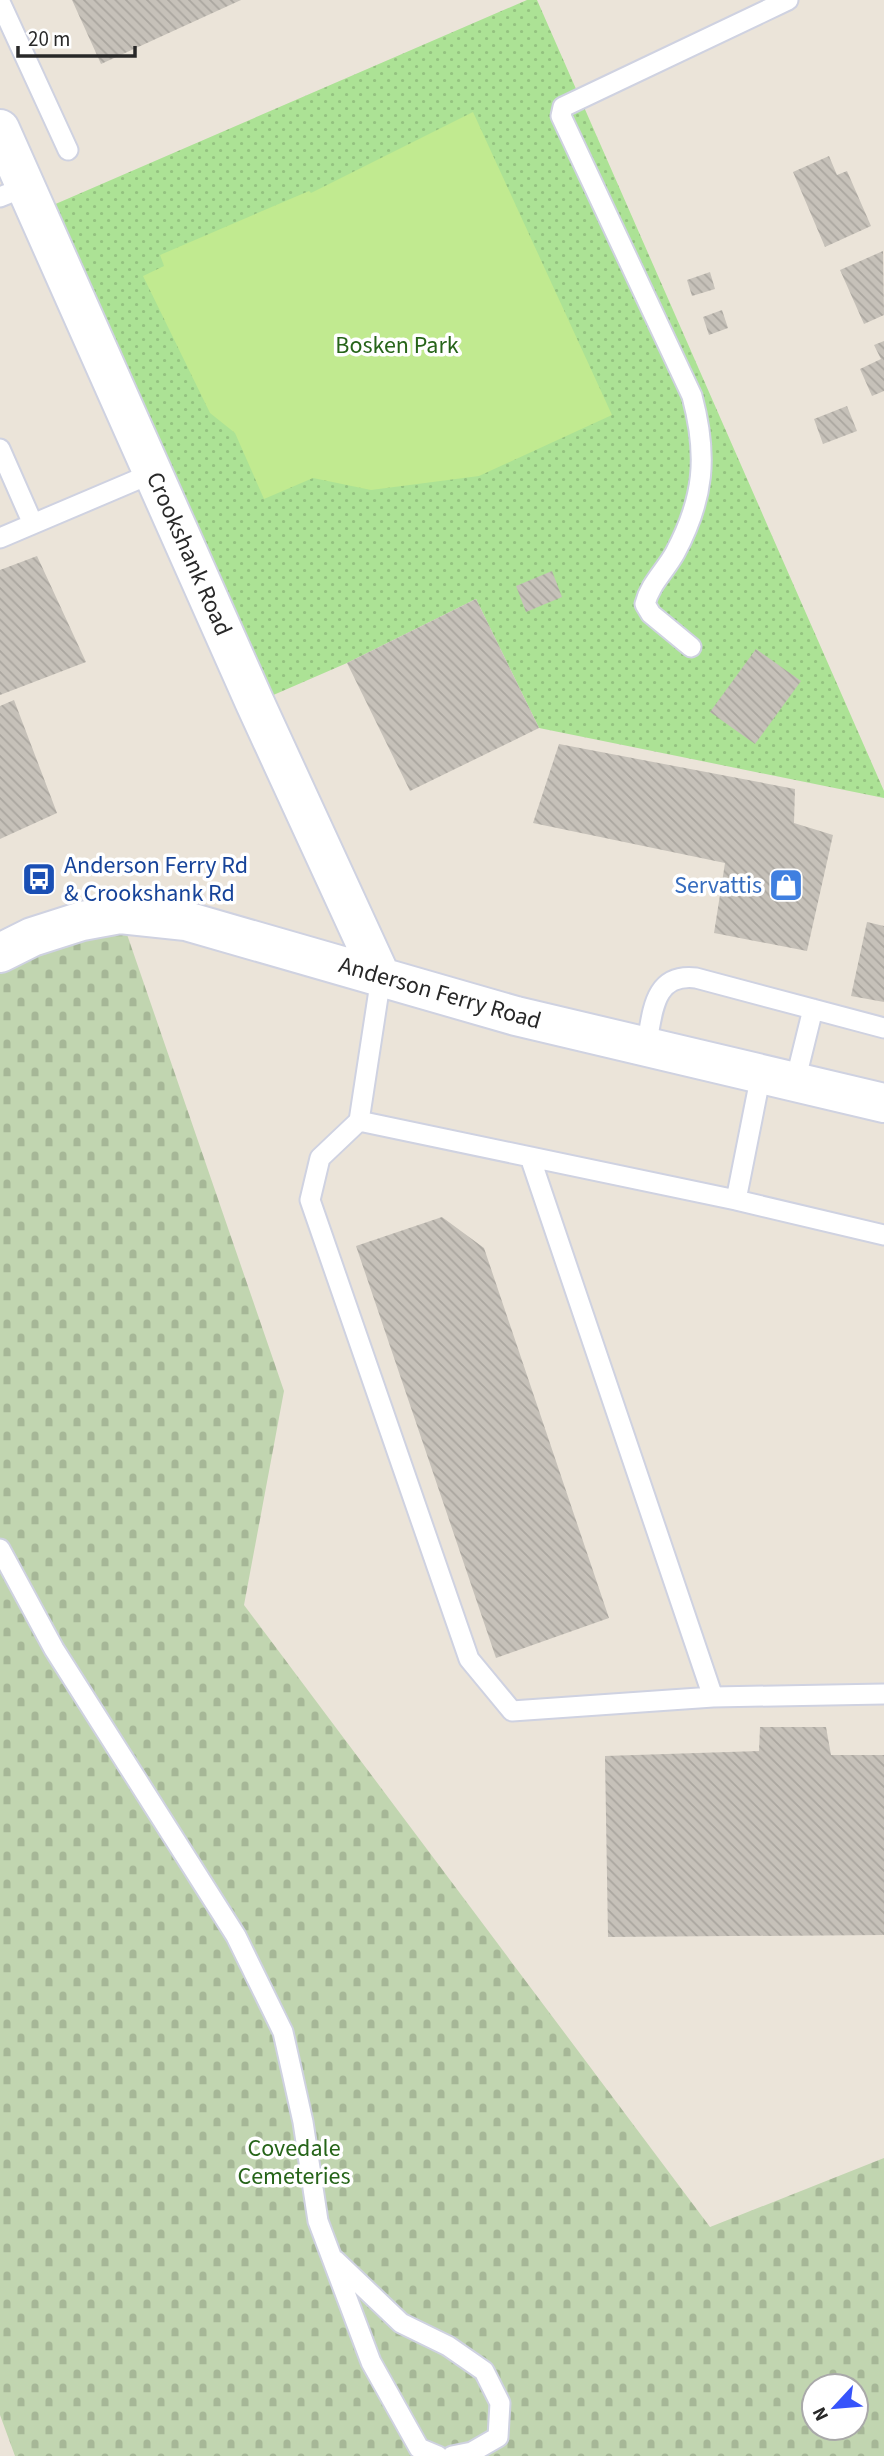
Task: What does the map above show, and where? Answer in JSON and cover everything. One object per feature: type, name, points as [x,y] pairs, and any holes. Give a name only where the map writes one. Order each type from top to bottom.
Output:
[{"type":"street","name":"Crookshank Road","points":[[0,129],[13,192],[153,473],[381,977]]},
{"type":"street","name":"Anderson Ferry Road","points":[[0,953],[33,937],[82,920],[120,914],[186,921],[516,1016],[884,1103]]},
{"type":"lane","points":[[691,647],[651,614],[645,604],[649,590],[673,556],[697,503],[702,474],[696,410],[692,396],[561,111],[563,107],[788,0]]},
{"type":"lane","points":[[0,2],[68,150]]},
{"type":"lane","points":[[0,449],[33,524]]},
{"type":"lane","points":[[0,538],[153,473]]},
{"type":"lane","points":[[381,977],[359,1121],[320,1158],[310,1200],[469,1659],[512,1711],[713,1697],[884,1694]]},
{"type":"lane","points":[[646,1047],[654,1007],[662,990],[672,979],[682,977],[884,1028]]},
{"type":"lane","points":[[736,1200],[778,1078],[813,1009]]},
{"type":"lane","points":[[359,1121],[736,1200],[884,1235]]},
{"type":"lane","points":[[530,1157],[713,1697]]},
{"type":"lane","points":[[0,1549],[54,1649],[236,1936],[283,2032],[303,2122],[317,2221],[371,2362],[419,2448],[438,2456]]},
{"type":"lane","points":[[331,2257],[401,2323],[448,2346],[484,2371],[500,2403],[498,2437],[472,2452],[452,2456]]},
{"type":"green space","name":"Bosken Park","points":[[527,0],[537,0],[884,791],[884,798],[539,728],[476,599],[347,663],[255,703],[37,212]]},
{"type":"green space","points":[[473,112],[612,415],[479,476],[371,490],[313,478],[264,499],[235,433],[210,413],[143,276],[164,266],[160,255],[309,191],[311,193]]},
{"type":"green space","name":"Covedale Cemeteries","points":[[120,914],[284,1391],[244,1605],[710,2227],[884,2158],[884,2456],[15,2456],[0,2415],[0,953]]},
{"type":"building","points":[[72,0],[241,0],[101,64]]},
{"type":"building","points":[[829,156],[837,175],[847,171],[871,226],[825,247],[793,172]]},
{"type":"building","points":[[883,251],[884,315],[864,324],[840,270]]},
{"type":"building","points":[[710,272],[715,289],[692,296],[687,280]]},
{"type":"building","points":[[722,310],[728,328],[709,335],[703,317]]},
{"type":"building","points":[[884,341],[884,391],[872,396],[860,369],[881,359],[874,345]]},
{"type":"building","points":[[847,406],[857,431],[823,444],[814,419]]},
{"type":"building","points":[[37,556],[86,662],[0,695],[0,570]]},
{"type":"building","points":[[552,571],[562,597],[526,612],[516,586]]},
{"type":"building","points":[[476,599],[539,728],[410,791],[347,663]]},
{"type":"building","points":[[756,649],[801,681],[755,744],[710,712]]},
{"type":"building","points":[[14,700],[57,813],[0,839],[0,706]]},
{"type":"building","points":[[559,744],[795,789],[794,823],[833,835],[807,951],[714,933],[725,863],[533,823]]},
{"type":"building","points":[[867,922],[884,926],[884,1002],[851,996]]},
{"type":"building","points":[[442,1217],[484,1248],[609,1618],[496,1658],[356,1246]]},
{"type":"building","points":[[760,1727],[826,1727],[831,1755],[884,1755],[884,1935],[608,1937],[605,1756],[759,1751]]},
{"type":"place","name":"Anderson Ferry Rd & Crookshank Rd","points":[[39,879]]},
{"type":"place","name":"Servattis","points":[[786,885]]}]
